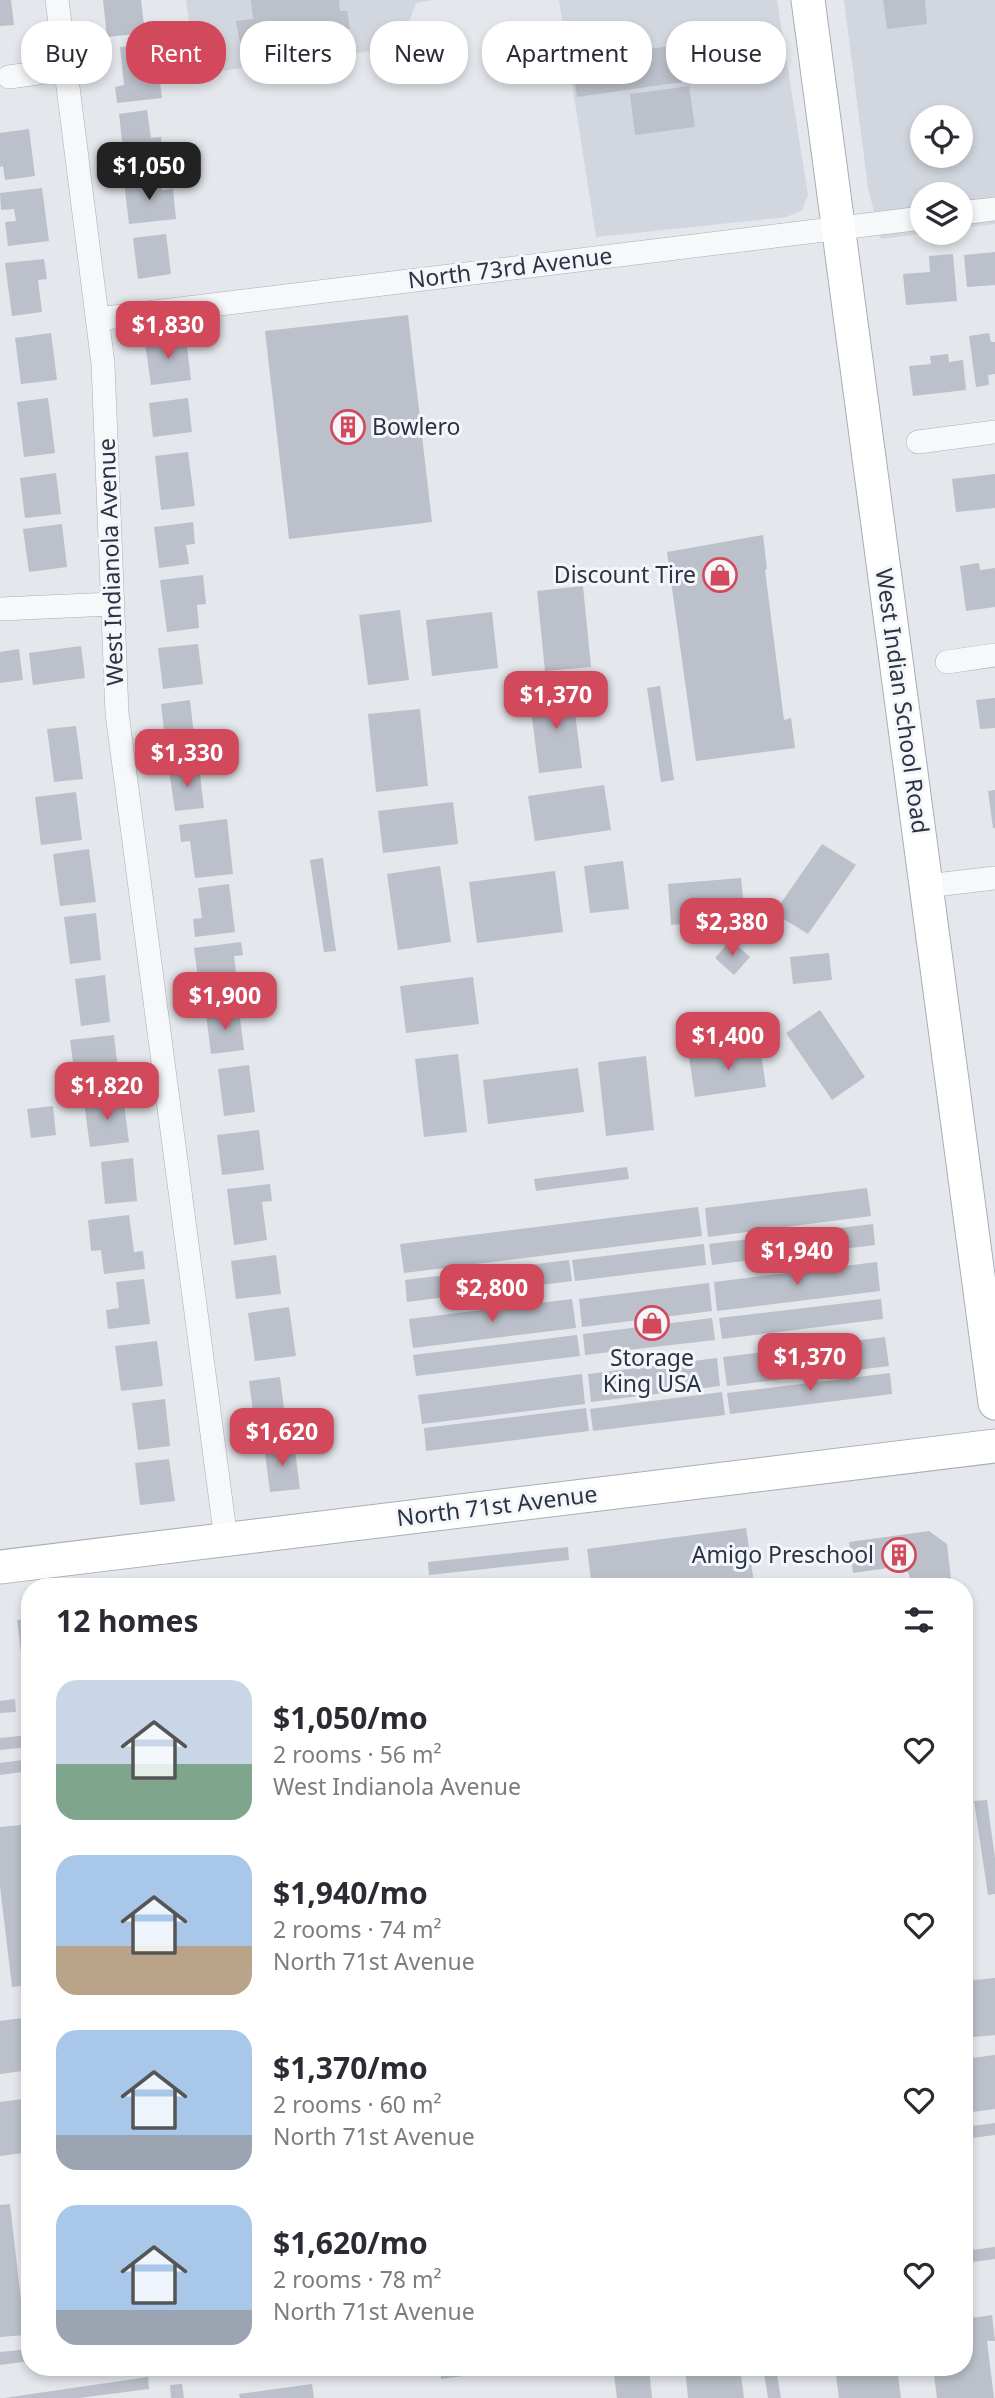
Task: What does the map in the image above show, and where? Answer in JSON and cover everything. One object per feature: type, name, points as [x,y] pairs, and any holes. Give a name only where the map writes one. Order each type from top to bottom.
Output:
[{"type":"main road","name":"West Indian School Road","points":[[808,0],[927,886],[990,1329],[995,1403]]},
{"type":"main road","name":"North 71st Avenue","points":[[0,1567],[995,1447]]},
{"type":"street","name":"West Indianola Avenue","points":[[57,0],[60,21]]},
{"type":"street","points":[[9,77],[21,75]]},
{"type":"street","name":"West Indianola Avenue","points":[[68,84],[103,364],[117,713],[226,1540]]},
{"type":"street","points":[[973,212],[995,209]]},
{"type":"street","name":"North 73rd Avenue","points":[[98,319],[910,219]]},
{"type":"street","points":[[918,442],[995,432]]},
{"type":"street","points":[[0,609],[112,604]]},
{"type":"street","points":[[947,662],[995,656]]},
{"type":"street","points":[[927,886],[995,878]]},
{"type":"shaded area","points":[[186,0],[433,0],[416,3],[409,21],[370,21],[370,51],[356,53],[356,21],[240,21],[240,68],[226,70],[226,21],[189,21]]},
{"type":"shaded area","points":[[559,0],[777,0],[780,21],[666,21],[666,84],[786,84],[786,57],[808,195],[802,210],[787,217],[596,237],[572,84],[652,84],[652,21],[562,21]]},
{"type":"shaded area","points":[[844,0],[995,0],[995,224],[973,227],[973,182],[910,182],[910,235],[881,239],[868,188]]},
{"type":"building","points":[[0,0],[11,0],[14,25],[0,26]]},
{"type":"building","points":[[103,0],[141,0],[144,21],[126,21],[126,35],[112,36],[112,21],[105,21]]},
{"type":"building","points":[[251,0],[339,0],[340,11],[347,11],[349,21],[240,21],[240,43],[236,21],[253,19]]},
{"type":"building","points":[[883,0],[925,0],[927,24],[887,29]]},
{"type":"building","points":[[126,46],[126,84],[160,84],[162,98],[117,103],[115,87],[124,85],[120,47]]},
{"type":"building","points":[[666,47],[668,84],[577,97],[575,84],[652,84],[652,49]]},
{"type":"building","points":[[689,86],[695,127],[635,135],[630,94]]},
{"type":"building","points":[[147,110],[151,138],[161,137],[164,163],[125,167],[119,114]]},
{"type":"building","points":[[29,129],[35,176],[5,180],[3,166],[0,167],[0,133]]},
{"type":"building","points":[[160,178],[162,190],[173,189],[176,219],[129,224],[124,182]]},
{"type":"building","points":[[42,188],[49,241],[8,246],[5,222],[16,221],[14,209],[1,210],[0,193]]},
{"type":"building","points":[[166,234],[171,274],[138,279],[133,238]]},
{"type":"building","points":[[995,252],[995,285],[967,287],[964,255]]},
{"type":"building","points":[[953,254],[957,301],[906,305],[903,274],[930,272],[929,256]]},
{"type":"building","points":[[44,259],[47,279],[38,280],[42,312],[12,316],[5,263]]},
{"type":"building","name":"Bowlero","points":[[408,315],[432,522],[289,539],[265,331]]},
{"type":"building","points":[[51,333],[57,380],[21,384],[15,338]]},
{"type":"building","points":[[989,333],[991,342],[995,342],[995,374],[988,375],[989,385],[976,387],[969,336]]},
{"type":"building","points":[[186,338],[191,380],[151,385],[145,343]]},
{"type":"building","points":[[948,354],[949,362],[963,360],[966,390],[913,396],[909,366],[931,364],[930,356]]},
{"type":"building","points":[[48,398],[55,453],[24,457],[17,402]]},
{"type":"building","points":[[188,398],[192,432],[153,437],[149,403]]},
{"type":"building","points":[[188,452],[195,506],[161,510],[155,456]]},
{"type":"building","points":[[56,473],[61,514],[25,518],[20,478]]},
{"type":"building","points":[[995,474],[995,508],[956,512],[952,479]]},
{"type":"building","points":[[193,522],[195,544],[186,545],[189,564],[159,568],[154,527]]},
{"type":"building","points":[[62,524],[67,567],[29,572],[23,529]]},
{"type":"building","points":[[763,535],[784,720],[791,718],[795,748],[696,761],[667,552]]},
{"type":"building","points":[[979,563],[980,570],[995,568],[995,607],[966,611],[960,566]]},
{"type":"building","points":[[203,575],[206,604],[197,605],[199,628],[167,632],[160,580]]},
{"type":"building","points":[[583,586],[591,667],[545,671],[537,591]]},
{"type":"building","points":[[400,610],[409,680],[368,685],[359,615]]},
{"type":"building","points":[[492,612],[498,668],[432,676],[426,620]]},
{"type":"building","points":[[198,644],[203,684],[163,689],[158,648]]},
{"type":"building","points":[[81,646],[85,678],[33,685],[29,653]]},
{"type":"building","points":[[19,649],[23,680],[0,683],[0,652]]},
{"type":"building","points":[[660,686],[674,780],[661,782],[647,688]]},
{"type":"building","points":[[572,689],[582,768],[539,773],[529,694]]},
{"type":"building","points":[[995,698],[995,728],[980,729],[976,700]]},
{"type":"building","points":[[190,700],[196,753],[167,757],[161,704]]},
{"type":"building","points":[[420,709],[428,786],[376,792],[368,714]]},
{"type":"building","points":[[76,726],[83,779],[54,782],[47,729]]},
{"type":"building","points":[[199,766],[204,808],[175,811],[169,770]]},
{"type":"building","points":[[604,785],[611,830],[535,841],[528,796]]},
{"type":"building","points":[[995,790],[995,828],[993,828],[988,791]]},
{"type":"building","points":[[76,792],[82,840],[41,845],[35,797]]},
{"type":"building","points":[[453,802],[458,844],[383,853],[378,811]]},
{"type":"building","points":[[227,819],[233,874],[195,878],[190,841],[181,842],[179,825]]},
{"type":"building","points":[[822,844],[856,865],[808,934],[774,913]]},
{"type":"building","points":[[89,849],[96,902],[60,906],[53,854]]},
{"type":"building","points":[[323,858],[336,951],[324,952],[310,860]]},
{"type":"building","points":[[623,861],[629,909],[590,913],[584,866]]},
{"type":"building","points":[[440,866],[451,942],[398,950],[387,874]]},
{"type":"building","points":[[555,871],[563,932],[477,943],[469,882]]},
{"type":"building","points":[[741,878],[745,919],[671,925],[668,884]]},
{"type":"building","points":[[229,884],[235,932],[195,937],[193,919],[202,918],[198,888]]},
{"type":"building","points":[[96,913],[101,960],[70,964],[64,917]]},
{"type":"building","points":[[731,940],[750,957],[734,975],[715,958]]},
{"type":"building","points":[[241,942],[243,955],[234,956],[239,996],[201,1000],[194,948]]},
{"type":"building","points":[[829,953],[832,980],[793,984],[790,957]]},
{"type":"building","points":[[105,975],[110,1022],[81,1026],[75,979]]},
{"type":"building","points":[[473,977],[479,1024],[406,1033],[400,986]]},
{"type":"building","points":[[239,1010],[244,1050],[211,1054],[206,1014]]},
{"type":"building","points":[[820,1010],[865,1077],[832,1100],[786,1033]]},
{"type":"building","points":[[114,1035],[119,1080],[76,1085],[70,1040]]},
{"type":"building","points":[[760,1047],[766,1087],[695,1097],[689,1057]]},
{"type":"building","points":[[458,1054],[467,1132],[424,1137],[415,1059]]},
{"type":"building","points":[[646,1056],[654,1130],[606,1136],[598,1062]]},
{"type":"building","points":[[249,1065],[255,1112],[224,1116],[218,1069]]},
{"type":"building","points":[[578,1068],[584,1112],[488,1124],[483,1080]]},
{"type":"building","points":[[123,1096],[129,1142],[90,1147],[84,1102]]},
{"type":"building","points":[[53,1106],[56,1135],[31,1138],[27,1109]]},
{"type":"building","points":[[259,1130],[264,1170],[222,1175],[217,1135]]},
{"type":"building","points":[[133,1158],[137,1201],[105,1204],[101,1162]]},
{"type":"building","points":[[627,1167],[629,1179],[536,1191],[534,1179]]},
{"type":"building","points":[[270,1184],[272,1201],[262,1202],[267,1240],[234,1245],[227,1189]]},
{"type":"building","points":[[867,1188],[871,1216],[708,1237],[705,1208]]},
{"type":"building","points":[[698,1207],[702,1236],[404,1273],[400,1244]]},
{"type":"building","points":[[129,1215],[134,1252],[143,1251],[145,1269],[104,1274],[101,1250],[91,1251],[88,1220]]},
{"type":"building","points":[[873,1224],[875,1245],[712,1265],[709,1244]]},
{"type":"building","points":[[704,1244],[706,1265],[575,1281],[572,1260]]},
{"type":"building","points":[[276,1255],[281,1294],[236,1299],[231,1261]]},
{"type":"building","points":[[569,1260],[572,1281],[407,1302],[405,1280]]},
{"type":"building","points":[[877,1262],[880,1291],[717,1311],[714,1282]]},
{"type":"building","points":[[144,1279],[150,1324],[108,1329],[106,1310],[119,1308],[116,1282]]},
{"type":"building","points":[[709,1283],[712,1311],[582,1327],[579,1299]]},
{"type":"building","points":[[572,1299],[576,1328],[413,1348],[409,1319]]},
{"type":"building","points":[[881,1299],[883,1319],[722,1339],[719,1318]]},
{"type":"building","points":[[289,1307],[296,1356],[255,1361],[248,1313]]},
{"type":"building","points":[[712,1318],[715,1340],[585,1355],[583,1334]]},
{"type":"building","points":[[577,1335],[580,1356],[416,1376],[413,1355]]},
{"type":"building","points":[[885,1337],[889,1366],[727,1386],[723,1357]]},
{"type":"building","points":[[157,1341],[163,1386],[121,1391],[115,1346]]},
{"type":"building","points":[[717,1358],[720,1386],[591,1402],[588,1374]]},
{"type":"building","points":[[890,1373],[892,1394],[730,1414],[727,1393]]},
{"type":"building","points":[[582,1374],[585,1404],[422,1424],[418,1395]]},
{"type":"building","points":[[280,1377],[286,1424],[255,1428],[249,1381]]},
{"type":"building","points":[[722,1392],[725,1415],[593,1431],[590,1409]]},
{"type":"building","points":[[165,1399],[170,1446],[138,1450],[132,1403]]},
{"type":"building","points":[[586,1408],[589,1431],[426,1451],[424,1428]]},
{"type":"building","points":[[294,1443],[300,1489],[270,1492],[264,1446]]},
{"type":"building","points":[[169,1459],[175,1501],[140,1505],[135,1463]]},
{"type":"building","points":[[746,1528],[753,1578],[591,1578],[587,1549]]},
{"type":"building","name":"Amigo Preschool","points":[[929,1531],[947,1544],[951,1578],[910,1578],[903,1566],[853,1573],[849,1542]]},
{"type":"building","points":[[568,1547],[569,1560],[429,1575],[428,1562]]},
{"type":"building","points":[[21,1619],[21,1652],[17,1620]]},
{"type":"building","points":[[15,1699],[16,1712],[0,1713],[0,1701]]},
{"type":"building","points":[[21,1736],[21,1748],[0,1750],[0,1738]]},
{"type":"building","points":[[21,1760],[21,1772],[0,1775],[0,1763]]},
{"type":"building","points":[[987,1800],[995,1858],[995,1894],[988,1895],[974,1801]]},
{"type":"building","points":[[21,1825],[21,1986],[12,1987],[0,1886],[0,1827]]},
{"type":"building","points":[[995,1978],[995,2035],[973,2037],[973,1980]]},
{"type":"building","points":[[21,2018],[21,2071],[0,2074],[0,2021]]},
{"type":"building","points":[[995,2055],[995,2109],[973,2112],[973,2058]]},
{"type":"building","points":[[21,2099],[21,2153],[0,2156],[0,2102]]},
{"type":"building","points":[[995,2123],[995,2135],[973,2138],[973,2126]]},
{"type":"building","points":[[10,2204],[21,2300],[21,2335],[0,2337],[0,2205]]},
{"type":"building","points":[[995,2247],[995,2259],[973,2262],[973,2250]]},
{"type":"building","points":[[992,2315],[995,2341],[987,2341],[994,2398],[937,2398],[934,2376],[973,2376],[973,2318]]},
{"type":"building","points":[[21,2350],[21,2362],[0,2365],[0,2352]]},
{"type":"building","points":[[441,2376],[464,2376],[441,2379]]},
{"type":"building","points":[[614,2376],[650,2376],[652,2398],[617,2398]]},
{"type":"building","points":[[686,2376],[741,2376],[744,2398],[688,2398]]},
{"type":"building","points":[[764,2376],[777,2376],[781,2398],[768,2398]]},
{"type":"building","points":[[836,2376],[898,2376],[901,2398],[839,2398]]},
{"type":"building","points":[[148,2377],[149,2389],[79,2398],[4,2398]]},
{"type":"building","points":[[182,2384],[184,2398],[171,2398],[170,2385]]},
{"type":"building","points":[[312,2384],[314,2398],[240,2398],[239,2394]]},
{"type":"place","name":"Bowlero","points":[[348,427]]},
{"type":"place","name":"Discount Tire","points":[[720,575]]},
{"type":"place","name":"Storage King USA","points":[[652,1323]]},
{"type":"place","name":"Amigo Preschool","points":[[899,1555]]}]
